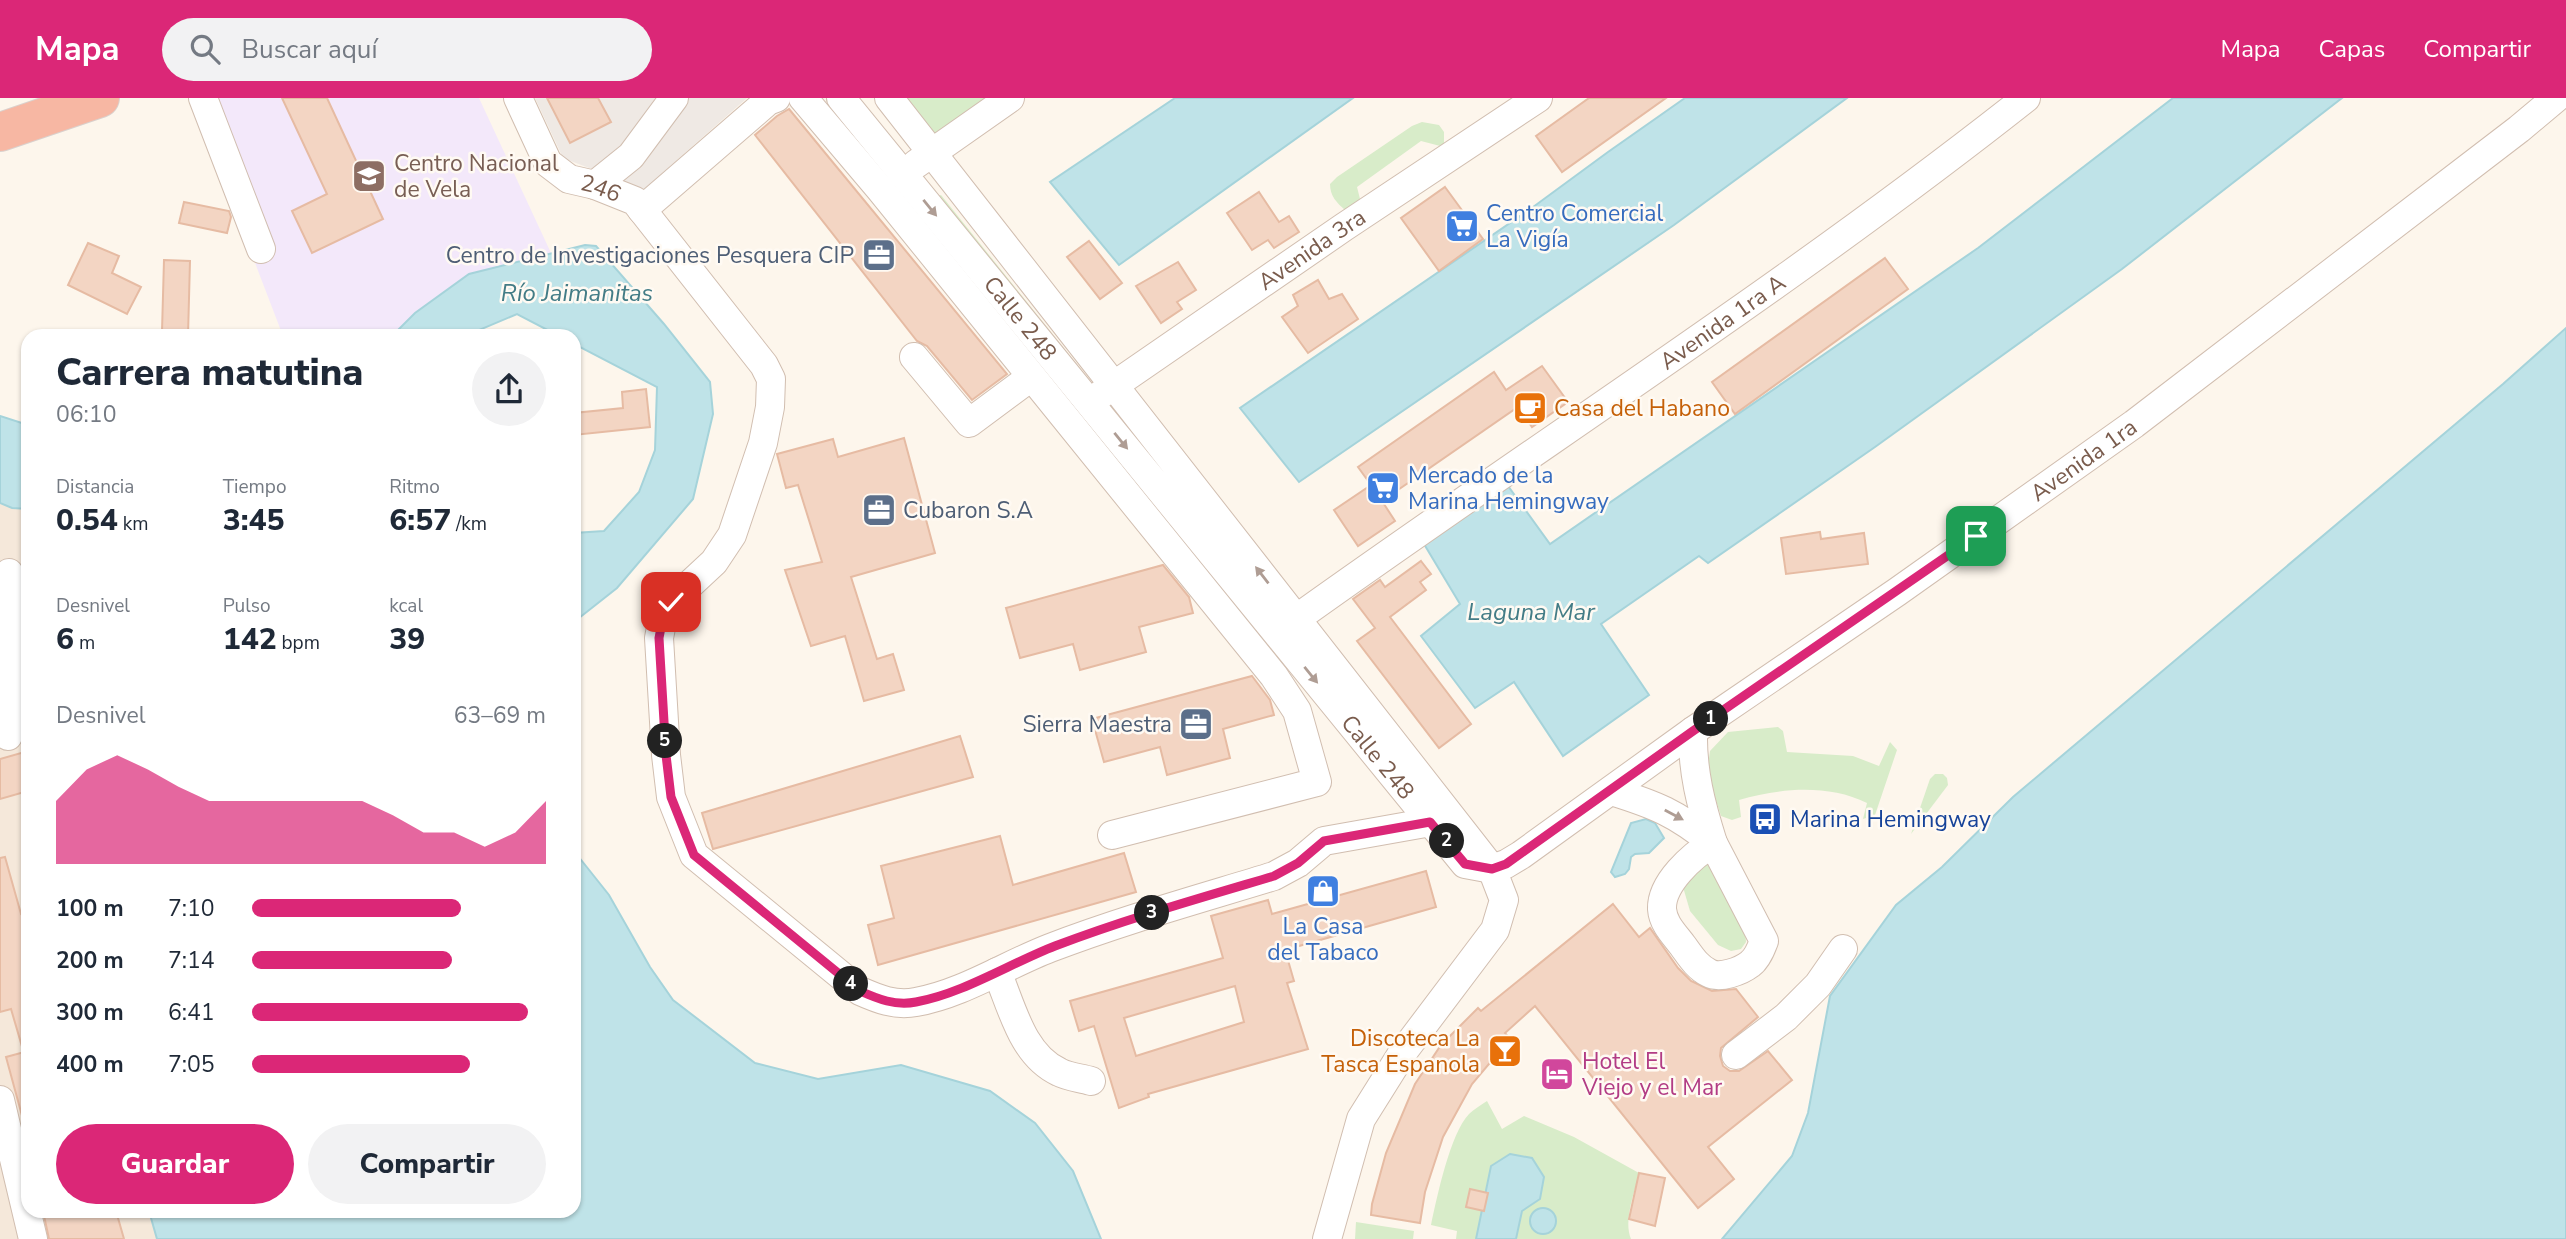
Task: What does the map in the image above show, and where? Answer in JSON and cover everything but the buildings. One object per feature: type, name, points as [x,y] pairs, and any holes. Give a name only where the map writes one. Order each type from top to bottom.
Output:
[{"type":"highway","points":[[0,132],[100,98]]},
{"type":"street","points":[[203,98],[261,249]]},
{"type":"street","name":"246","points":[[518,98],[548,163],[569,179],[595,185],[635,201],[642,209]]},
{"type":"street","points":[[595,185],[631,156],[674,98]]},
{"type":"street","points":[[776,98],[768,101],[642,209],[764,365],[771,379],[771,407],[732,535],[714,562],[671,602],[663,617],[659,638],[671,797],[694,855],[860,991],[885,1002],[915,1003],[971,984],[1102,928],[1274,876],[1298,863],[1324,841],[1430,822]]},
{"type":"street","points":[[803,98],[880,189],[1274,676],[1297,711],[1317,782],[1112,835]]},
{"type":"street","name":"Calle 248","points":[[841,98],[1089,402],[1287,626],[1492,869]]},
{"type":"street","name":"Calle 248","points":[[889,98],[1114,385],[1430,822],[1465,864],[1492,869]]},
{"type":"street","points":[[903,174],[1010,98]]},
{"type":"street","name":"Avenida 3ra","points":[[1089,402],[1538,98]]},
{"type":"street","name":"Avenida 1ra A","points":[[1287,626],[1791,274],[1930,173],[2026,98]]},
{"type":"street","name":"Avenida 1ra","points":[[1492,869],[1521,855],[1693,731],[1887,600],[2134,424],[2556,98]]},
{"type":"street","points":[[914,357],[969,423],[1031,377]]},
{"type":"street","points":[[9,573],[12,735]]},
{"type":"street","points":[[1693,731],[1693,762],[1700,802],[1713,843],[1764,941],[1750,964],[1730,973],[1712,975],[1698,967],[1667,925],[1662,910],[1663,897],[1679,871],[1693,855],[1713,843]]},
{"type":"street","points":[[1611,791],[1652,803],[1683,819],[1713,843]]},
{"type":"street","points":[[1327,1239],[1361,1119],[1403,1052],[1495,930],[1504,900],[1492,869]]},
{"type":"street","points":[[1737,1055],[1786,1017],[1818,985],[1843,948]]},
{"type":"street","points":[[997,972],[1028,1046],[1043,1063],[1060,1073],[1091,1081]]},
{"type":"street","points":[[0,1100],[5,1147],[21,1200]]},
{"type":"street","points":[[27,1218],[33,1239]]},
{"type":"shaded area","name":"Centro Nacional de Vela","points":[[192,98],[479,98],[551,253],[469,274],[415,313],[399,329],[280,329]]},
{"type":"shaded area","points":[[535,98],[747,98],[644,189],[563,158]]},
{"type":"shaded area","points":[[0,503],[21,509],[21,1218],[151,1218],[157,1239],[0,1239]]},
{"type":"green space","points":[[893,98],[989,98],[932,144]]},
{"type":"green space","points":[[1422,122],[1439,125],[1444,132],[1444,147],[1421,141],[1357,187],[1361,203],[1345,210],[1333,196],[1330,184],[1412,126]]},
{"type":"green space","points":[[941,195],[1082,371],[1078,373],[936,197]]},
{"type":"green space","points":[[1778,727],[1783,731],[1787,752],[1853,756],[1879,766],[1890,742],[1897,750],[1875,815],[1863,819],[1867,803],[1852,797],[1804,790],[1739,800],[1741,817],[1732,820],[1721,816],[1707,773],[1710,751],[1728,732]]},
{"type":"green space","points":[[1935,774],[1943,774],[1948,785],[1911,834],[1930,779]]},
{"type":"green space","points":[[1708,858],[1745,929],[1746,942],[1741,949],[1731,951],[1718,945],[1690,911],[1683,887]]},
{"type":"green space","points":[[1487,1101],[1502,1129],[1524,1116],[1574,1137],[1639,1173],[1628,1223],[1631,1239],[1456,1239],[1457,1231],[1431,1225],[1445,1166],[1456,1136],[1469,1114]]},
{"type":"green space","points":[[1356,1222],[1414,1231],[1413,1239],[1355,1239]]},
{"type":"water","points":[[1175,98],[1353,98],[1119,265],[1050,182]]},
{"type":"water","points":[[1685,98],[1847,98],[1674,225],[1299,482],[1240,408],[1529,210]]},
{"type":"water","name":"Laguna Mar","points":[[2173,98],[2342,98],[2122,269],[1875,447],[1708,563],[1699,556],[1601,624],[1649,695],[1563,756],[1514,682],[1475,708],[1421,636],[1460,604],[1424,544],[1508,486],[1550,544],[1978,248]]},
{"type":"water","name":"Río Jaimanitas","points":[[585,245],[596,246],[710,382],[713,414],[693,499],[617,588],[581,616],[581,533],[604,531],[639,492],[655,450],[657,387],[581,348],[581,329],[546,329],[517,314],[482,329],[399,329],[415,313],[469,274]]},
{"type":"water","points":[[2566,328],[2566,1239],[1722,1239],[1792,1156],[1808,1113],[1830,996],[1896,905],[1942,867],[2013,797]]},
{"type":"water","points":[[0,416],[21,423],[21,509],[0,503]]},
{"type":"water","points":[[1646,819],[1655,823],[1664,838],[1649,853],[1631,857],[1629,869],[1625,874],[1615,877],[1611,872],[1631,823]]},
{"type":"water","points":[[581,860],[609,895],[650,967],[673,1000],[755,1063],[818,1079],[901,1065],[990,1091],[1035,1123],[1073,1171],[1101,1239],[157,1239],[151,1218],[581,1218]]},
{"type":"water","points":[[1510,1154],[1532,1158],[1544,1177],[1540,1199],[1522,1211],[1516,1239],[1476,1239],[1491,1166]]},
{"type":"water","points":[[1543,1208],[1552,1212],[1556,1221],[1552,1230],[1543,1234],[1534,1230],[1530,1221],[1534,1212]]},
{"type":"place","name":"Centro Nacional de Vela","points":[[369,176]]},
{"type":"place","name":"Centro Comercial La Vigía","points":[[1462,226]]},
{"type":"place","name":"Centro de Investigaciones Pesquera CIP","points":[[879,255]]},
{"type":"place","name":"Casa del Habano","points":[[1530,408]]},
{"type":"place","name":"Mercado de la Marina Hemingway","points":[[1383,488]]},
{"type":"place","name":"Cubaron S.A","points":[[879,510]]},
{"type":"place","name":"Sierra Maestra","points":[[1196,724]]},
{"type":"place","name":"Marina Hemingway","points":[[1765,819]]},
{"type":"place","name":"La Casa del Tabaco","points":[[1323,891]]},
{"type":"place","name":"Discoteca La Tasca Espanola","points":[[1505,1051]]},
{"type":"place","name":"Hotel El Viejo y el Mar","points":[[1557,1074]]},
{"type":"route","points":[[671,602],[663,617],[659,638],[666,755],[671,797],[694,855],[860,991],[885,1002],[915,1003],[971,984],[1044,950],[1102,928],[1274,876],[1298,863],[1324,841],[1430,822],[1465,864],[1492,869],[1506,864],[1976,536]]}]
